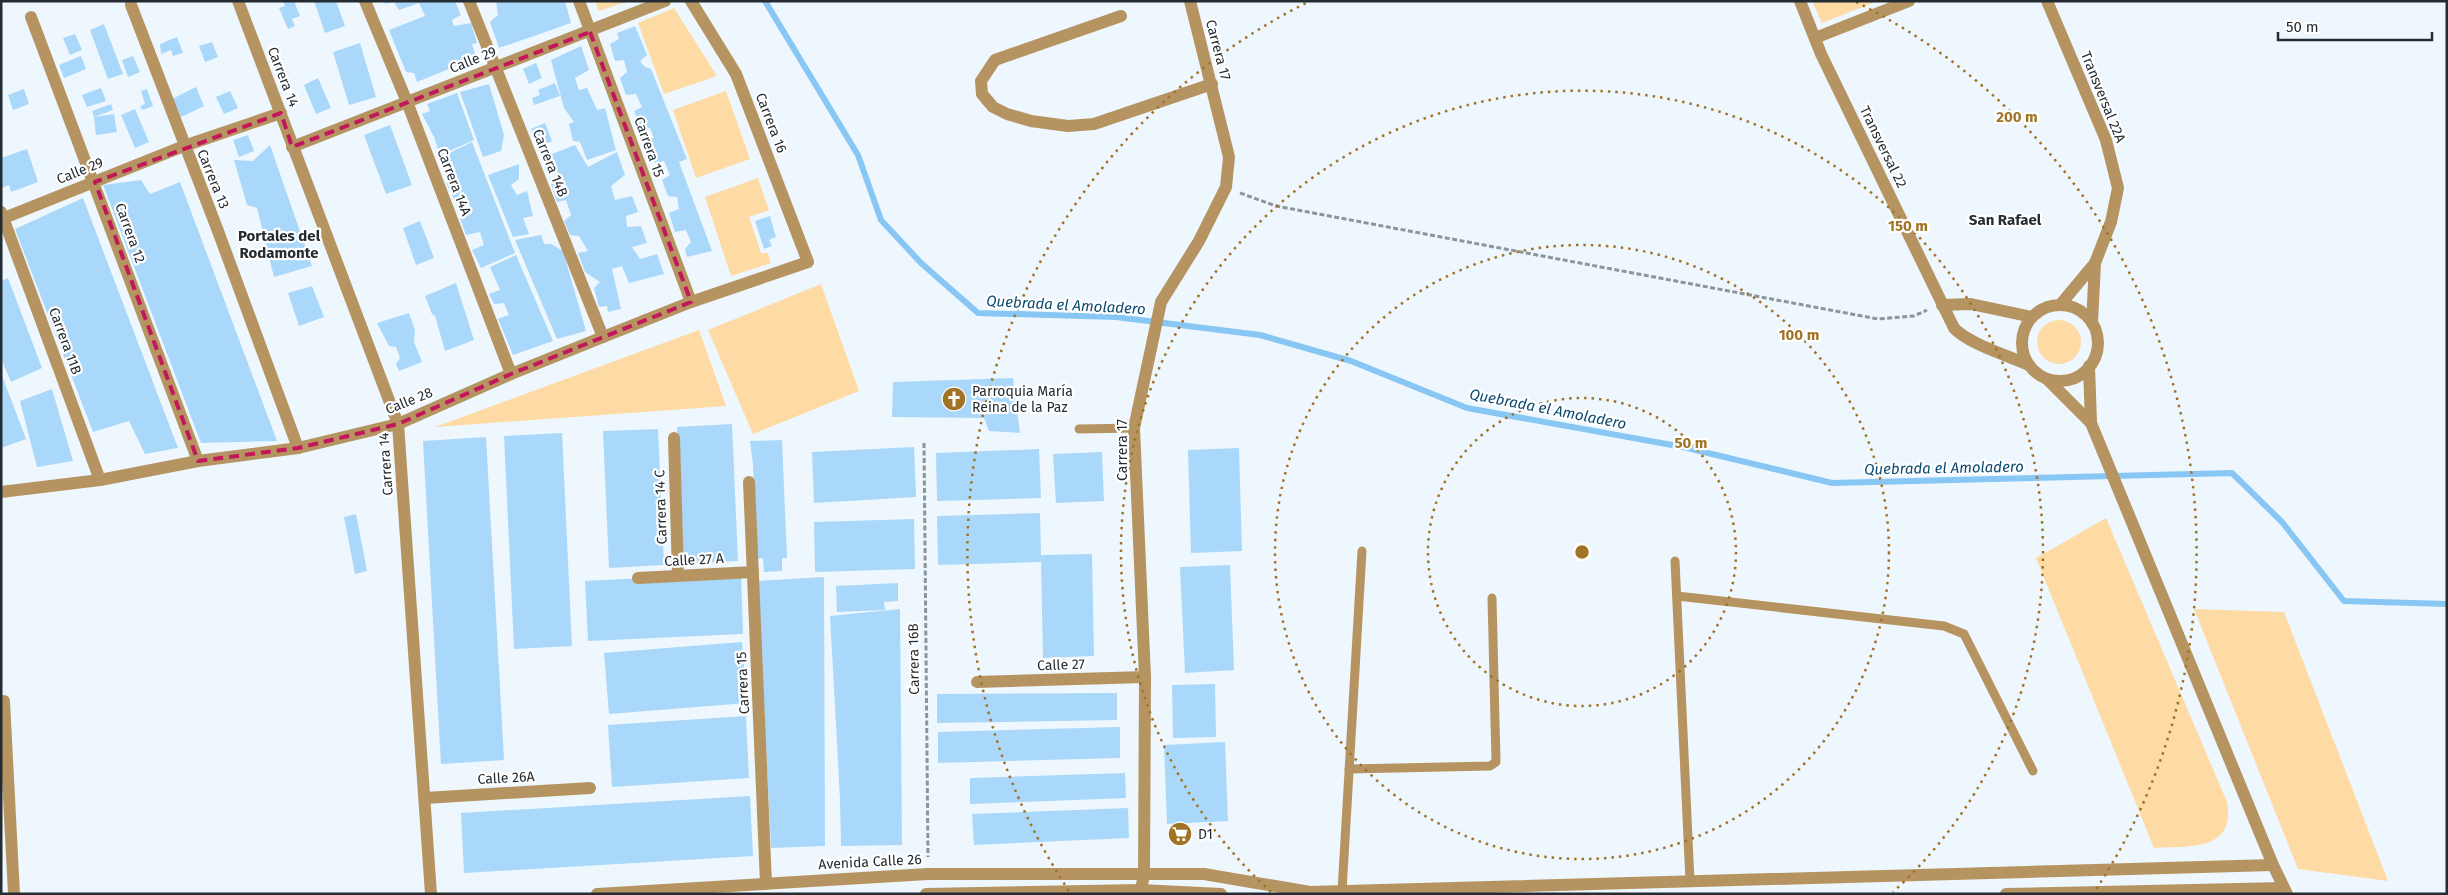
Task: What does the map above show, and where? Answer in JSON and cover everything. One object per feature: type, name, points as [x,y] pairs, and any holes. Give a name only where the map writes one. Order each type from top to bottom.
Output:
[{"type":"street","name":"Carrera 14","points":[[238,1],[398,424],[432,894]]},
{"type":"street","name":"Carrera 14A","points":[[365,1],[407,102],[511,374]]},
{"type":"street","name":"Carrera 14B","points":[[469,1],[603,337]]},
{"type":"street","name":"Carrera 15","points":[[580,1],[691,302]]},
{"type":"street","name":"Calle 29","points":[[292,147],[495,67],[590,32],[665,1]]},
{"type":"street","name":"Carrera 16","points":[[691,1],[736,74],[808,262]]},
{"type":"street","name":"Carrera 17","points":[[1141,892],[1144,875],[1146,677],[1134,428],[1162,302],[1200,241],[1226,188],[1229,157],[1190,1]]},
{"type":"street","name":"Transversal 22","points":[[1800,1],[1815,38],[1942,305],[1959,334],[2029,366]]},
{"type":"street","points":[[1815,38],[1909,1]]},
{"type":"street","name":"Transversal 22A","points":[[2047,1],[2106,140],[2118,188],[2111,222],[2096,263]]},
{"type":"street","name":"Carrera 13","points":[[131,5],[218,231],[298,448]]},
{"type":"street","name":"Carrera 12","points":[[31,16],[95,182],[198,461]]},
{"type":"street","points":[[1121,16],[995,60],[980,81],[982,94],[993,107],[1008,114],[1031,121],[1068,126],[1094,124],[1212,84]]},
{"type":"street","name":"Calle 29","points":[[2,215],[95,182],[184,146],[281,113]]},
{"type":"street","name":"Carrera 11B","points":[[2,215],[100,480]]},
{"type":"street","name":"Calle 28","points":[[1,492],[100,480],[198,461],[298,448],[398,424],[511,374],[691,302],[808,262]]},
{"type":"street","points":[[2060,305],[2096,263]]},
{"type":"street","points":[[2006,894],[2286,891],[2273,865],[2091,423],[2090,366],[2098,345],[2092,323],[2096,263]]},
{"type":"street","points":[[1942,305],[1971,304],[2032,317]]},
{"type":"street","points":[[2091,423],[2047,379],[2029,366],[2023,354],[2022,341],[2025,328],[2032,317],[2040,311],[2060,305],[2073,307],[2084,313],[2092,323]]},
{"type":"street","points":[[2047,379],[2070,379],[2081,374],[2090,366]]},
{"type":"street","name":"Carrera 14 C","points":[[674,438],[678,576]]},
{"type":"street","name":"Carrera 15","points":[[749,482],[766,884]]},
{"type":"street","name":"Calle 27 A","points":[[638,578],[753,572]]},
{"type":"street","name":"Calle 27","points":[[977,682],[1146,677]]},
{"type":"street","points":[[4,701],[14,894]]},
{"type":"street","name":"Calle 26A","points":[[425,798],[590,788]]},
{"type":"street","name":"Avenida Calle 26","points":[[597,894],[928,874],[1204,874],[1310,892],[2273,865]]},
{"type":"street","points":[[926,894],[1141,892],[1221,894]]},
{"type":"lane","points":[[1079,429],[1134,428]]},
{"type":"lane","points":[[1342,890],[1362,551]]},
{"type":"lane","points":[[1675,561],[1690,881]]},
{"type":"lane","points":[[1677,596],[1944,626],[1964,634],[2033,771]]},
{"type":"lane","points":[[1349,769],[1490,766],[1496,762],[1492,598]]},
{"type":"path","points":[[1226,188],[1276,206],[1878,319],[1914,316],[1942,305]]},
{"type":"path","name":"Carrera 16B","points":[[924,443],[928,874]]},
{"type":"highlighted area","points":[[590,32],[691,302],[511,374],[398,424],[298,448],[198,461],[95,182],[281,113],[292,147]]},
{"type":"shaded area","points":[[595,1],[628,1],[599,11]]},
{"type":"shaded area","points":[[1812,1],[1878,1],[1822,23]]},
{"type":"shaded area","points":[[674,8],[717,76],[664,94],[638,23]]},
{"type":"shaded area","points":[[726,91],[750,159],[696,178],[673,110]]},
{"type":"shaded area","points":[[758,178],[769,210],[749,217],[761,253],[768,253],[771,263],[731,276],[705,197]]},
{"type":"shaded area","points":[[821,284],[859,391],[753,434],[708,330]]},
{"type":"shaded area","points":[[2063,320],[2075,326],[2080,333],[2080,351],[2075,358],[2068,363],[2055,364],[2047,361],[2040,354],[2037,338],[2040,330],[2047,323]]},
{"type":"shaded area","points":[[699,330],[726,406],[435,427]]},
{"type":"shaded area","points":[[2106,518],[2227,802],[2228,818],[2224,830],[2217,838],[2207,843],[2194,846],[2154,848],[2036,558]]},
{"type":"shaded area","points":[[2194,609],[2284,612],[2388,881],[2298,869]]},
{"type":"building","points":[[283,1],[294,1],[300,16],[292,19],[295,26],[288,29],[279,8],[285,6]]},
{"type":"building","points":[[314,1],[336,1],[345,26],[325,33]]},
{"type":"building","points":[[384,1],[455,1],[461,15],[452,20],[454,26],[471,23],[477,43],[472,44],[475,54],[468,56],[468,61],[417,82],[414,73],[406,72],[389,30],[425,16],[419,3],[399,10],[394,2],[385,4]]},
{"type":"building","points":[[496,1],[565,1],[571,23],[499,48],[490,22],[498,15]]},
{"type":"building","points":[[104,24],[123,74],[108,79],[90,30]]},
{"type":"building","points":[[635,26],[647,55],[640,61],[645,67],[651,69],[687,159],[679,162],[712,251],[687,257],[685,249],[691,242],[686,230],[675,232],[669,213],[679,209],[677,197],[668,196],[662,180],[670,175],[664,161],[655,163],[648,153],[647,140],[654,138],[650,128],[642,129],[634,111],[642,107],[636,94],[626,95],[620,78],[627,72],[624,60],[615,61],[610,44],[619,39],[617,33]]},
{"type":"building","points":[[75,34],[82,50],[70,55],[63,38]]},
{"type":"building","points":[[177,37],[183,53],[173,56],[171,50],[161,54],[160,44]]},
{"type":"building","points":[[212,42],[218,57],[205,62],[199,46]]},
{"type":"building","points":[[360,43],[376,97],[349,105],[333,52]]},
{"type":"building","points":[[581,46],[589,70],[575,78],[579,90],[587,88],[597,110],[605,108],[616,150],[587,160],[580,142],[573,141],[569,124],[574,122],[564,108],[551,60]]},
{"type":"building","points":[[81,56],[86,69],[64,78],[59,65]]},
{"type":"building","points":[[133,56],[140,72],[128,77],[122,60]]},
{"type":"building","points":[[536,63],[542,78],[529,84],[523,69]]},
{"type":"building","points":[[318,78],[331,108],[316,114],[304,85]]},
{"type":"building","points":[[555,83],[560,96],[534,105],[532,98],[540,95],[538,90]]},
{"type":"building","points":[[489,84],[504,135],[501,151],[483,157],[460,92]]},
{"type":"building","points":[[196,87],[204,106],[181,117],[172,99]]},
{"type":"building","points":[[101,88],[106,101],[87,107],[82,95]]},
{"type":"building","points":[[24,89],[29,104],[13,110],[8,95]]},
{"type":"building","points":[[147,89],[153,106],[142,110],[140,106],[145,104],[141,91]]},
{"type":"building","points":[[230,91],[238,108],[224,114],[216,97]]},
{"type":"building","points":[[457,93],[474,140],[440,155],[434,137],[422,114],[430,111],[427,104]]},
{"type":"building","points":[[111,104],[113,110],[94,117],[92,111]]},
{"type":"building","points":[[135,109],[149,142],[135,148],[121,115]]},
{"type":"building","points":[[114,114],[117,132],[96,135],[94,117]]},
{"type":"building","points":[[545,123],[552,141],[539,148],[531,129]]},
{"type":"building","points":[[390,125],[412,185],[386,194],[364,135]]},
{"type":"building","points":[[248,135],[254,151],[239,157],[233,140]]},
{"type":"building","points":[[472,142],[515,253],[481,268],[472,250],[484,245],[480,232],[466,235],[460,218],[472,214],[468,199],[455,201],[446,183],[457,178],[452,161],[443,165],[439,158]]},
{"type":"building","points":[[270,145],[312,266],[274,277],[257,208],[247,205],[234,160],[253,161]]},
{"type":"building","points":[[575,145],[588,167],[617,152],[625,175],[611,186],[615,200],[632,196],[638,212],[626,216],[627,227],[641,226],[647,243],[632,247],[640,259],[657,254],[664,274],[629,283],[622,266],[612,269],[621,309],[608,312],[607,306],[599,307],[594,288],[600,282],[585,272],[578,253],[588,251],[579,236],[570,235],[564,221],[571,215],[566,200],[557,202],[551,184],[559,180],[557,169],[545,168],[542,158]]},
{"type":"building","points":[[27,149],[38,182],[11,192],[9,185],[1,188],[1,158]]},
{"type":"building","points":[[519,164],[519,179],[511,185],[517,195],[527,191],[533,216],[523,218],[529,234],[513,237],[488,175]]},
{"type":"building","points":[[141,180],[150,194],[180,182],[277,441],[201,443],[103,185]]},
{"type":"building","points":[[83,198],[178,448],[145,454],[129,421],[93,432],[15,229]]},
{"type":"building","points":[[770,216],[776,237],[769,240],[772,246],[764,249],[755,221]]},
{"type":"building","points":[[420,221],[434,258],[416,265],[403,228]]},
{"type":"building","points":[[541,235],[544,244],[551,244],[563,251],[586,331],[557,339],[515,240]]},
{"type":"building","points":[[516,255],[553,341],[513,355],[498,319],[509,315],[504,303],[494,304],[489,294],[500,290],[490,267]]},
{"type":"building","points":[[8,278],[42,368],[11,382],[1,358],[1,281]]},
{"type":"building","points":[[456,283],[474,340],[445,351],[435,316],[432,314],[425,296]]},
{"type":"building","points":[[312,286],[324,317],[299,326],[288,293]]},
{"type":"building","points":[[409,313],[415,330],[414,342],[422,362],[399,371],[396,364],[400,358],[396,347],[389,346],[377,323]]},
{"type":"building","points":[[1,373],[26,439],[1,448]]},
{"type":"building","name":"Parroquia María Reina de la Paz","points":[[1013,378],[1020,433],[989,431],[984,418],[892,417],[893,382]]},
{"type":"building","points":[[52,389],[73,461],[37,467],[20,401]]},
{"type":"building","points":[[732,424],[738,561],[683,564],[677,427]]},
{"type":"building","points":[[658,429],[664,565],[609,568],[603,431]]},
{"type":"building","points":[[562,433],[572,646],[514,649],[504,436]]},
{"type":"building","points":[[486,437],[504,760],[441,764],[423,441]]},
{"type":"building","points":[[782,440],[787,558],[782,558],[782,571],[764,572],[763,558],[757,559],[753,465],[750,441]]},
{"type":"building","points":[[914,447],[916,497],[814,503],[812,452]]},
{"type":"building","points":[[1239,448],[1242,551],[1191,553],[1188,450]]},
{"type":"building","points":[[1039,449],[1041,498],[937,501],[936,453]]},
{"type":"building","points":[[1102,452],[1104,501],[1056,503],[1053,454]]},
{"type":"building","points":[[1040,513],[1041,555],[1092,554],[1094,656],[1043,658],[1041,562],[938,565],[937,516]]},
{"type":"building","points":[[356,514],[367,571],[355,574],[344,517]]},
{"type":"building","points":[[914,519],[915,569],[815,572],[814,522]]},
{"type":"building","points":[[1230,565],[1234,670],[1185,673],[1180,567]]},
{"type":"building","points":[[741,573],[743,634],[588,641],[585,581]]},
{"type":"building","points":[[824,577],[825,846],[771,848],[758,581]]},
{"type":"building","points":[[898,583],[898,601],[884,602],[885,610],[837,612],[836,586]]},
{"type":"building","points":[[900,609],[902,845],[841,846],[830,616]]},
{"type":"building","points":[[742,642],[747,703],[609,714],[604,653]]},
{"type":"building","points":[[1215,684],[1216,737],[1173,738],[1172,685]]},
{"type":"building","points":[[1117,693],[1117,720],[937,723],[937,694]]},
{"type":"building","points":[[746,716],[749,778],[612,787],[608,725]]},
{"type":"building","points":[[1120,727],[1120,758],[938,763],[938,732]]},
{"type":"building","points":[[1225,742],[1228,821],[1167,824],[1164,745]]},
{"type":"building","points":[[1125,773],[1126,798],[970,804],[970,778]]},
{"type":"building","points":[[750,796],[753,856],[464,873],[461,813]]},
{"type":"building","points":[[1128,808],[1129,838],[974,845],[972,814]]},
{"type":"waterway","name":"Quebrada el Amoladero","points":[[765,1],[858,155],[881,220],[921,263],[978,313],[1116,317],[1260,335],[1351,361],[1467,408],[1683,447],[1832,483],[2232,473],[2282,522],[2344,601],[2447,604]]},
{"type":"place","name":"Parroquia María Reina de la Paz","points":[[954,399]]},
{"type":"place","name":"D1","points":[[1180,834]]},
{"type":"district","name":"San Rafael","points":[[2005,220]]},
{"type":"district","name":"Portales del Rodamonte","points":[[279,244]]}]
